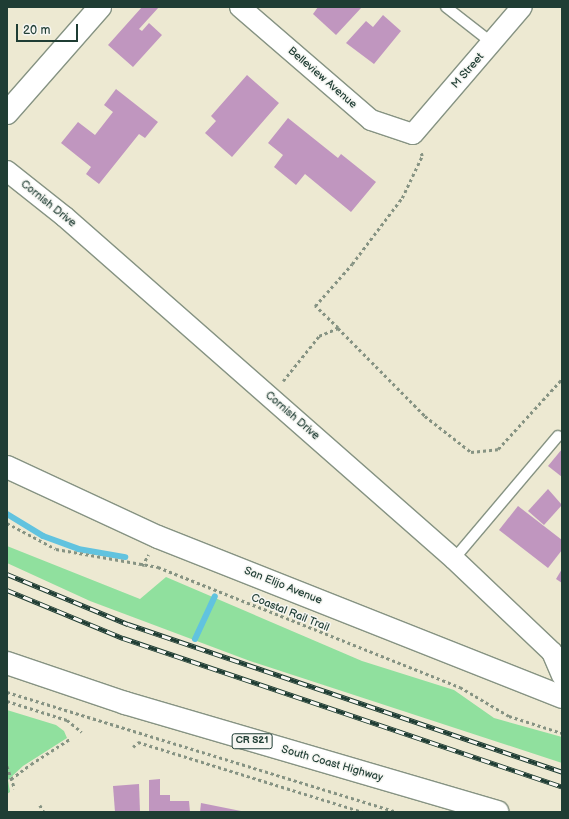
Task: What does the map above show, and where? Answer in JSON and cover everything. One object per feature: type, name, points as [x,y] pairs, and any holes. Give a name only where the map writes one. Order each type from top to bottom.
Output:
[{"type":"main road","points":[[7,113],[100,7]]},
{"type":"main road","name":"San Elijo Avenue","points":[[7,467],[158,536],[562,697]]},
{"type":"main road","name":"South Coast Highway","points":[[7,663],[124,703],[497,812]]},
{"type":"street","name":"Belleview Avenue","points":[[240,7],[371,120],[413,134]]},
{"type":"street","name":"M Street","points":[[413,134],[522,7]]},
{"type":"street","name":"Cornish Drive","points":[[7,171],[65,217],[454,559],[552,652],[562,676]]},
{"type":"lane","points":[[446,7],[492,43]]},
{"type":"lane","points":[[454,559],[558,436]]},
{"type":"path","points":[[413,134],[422,156],[402,198],[352,264],[315,306],[425,416],[471,452],[498,449],[562,379]]},
{"type":"path","points":[[272,398],[285,378],[319,336],[338,328]]},
{"type":"path","name":"Coastal Rail Trail","points":[[7,522],[56,549],[158,567],[341,642],[460,687],[510,716],[562,733]]},
{"type":"path","points":[[7,692],[398,812]]},
{"type":"path","points":[[7,701],[67,720],[82,732]]},
{"type":"path","points":[[11,779],[70,739]]},
{"type":"path","points":[[133,747],[138,742],[363,812]]},
{"type":"path","points":[[7,766],[15,789]]},
{"type":"path","points":[[40,805],[44,812]]},
{"type":"green space","points":[[7,546],[140,599],[166,577],[362,661],[454,690],[494,718],[562,737],[562,763],[250,661],[90,601],[7,563]]},
{"type":"green space","points":[[7,710],[56,725],[64,731],[67,738],[23,766],[8,780],[10,792],[7,794]]},
{"type":"building","points":[[142,7],[159,7],[139,29],[142,31],[149,23],[162,35],[133,67],[108,45]]},
{"type":"building","points":[[318,7],[362,7],[336,35],[313,14]]},
{"type":"building","points":[[383,15],[401,31],[374,64],[346,43],[366,21],[373,27]]},
{"type":"building","points":[[247,75],[279,103],[232,157],[205,133],[216,121],[211,116]]},
{"type":"building","points":[[116,89],[158,122],[145,138],[139,134],[99,184],[86,174],[91,167],[61,143],[78,122],[95,135],[113,112],[104,105]]},
{"type":"building","points":[[288,118],[338,158],[341,154],[376,182],[351,212],[305,174],[296,185],[274,167],[283,155],[268,143]]},
{"type":"building","points":[[562,449],[562,477],[548,466]]},
{"type":"building","points":[[548,489],[562,505],[544,525],[528,511]]},
{"type":"building","points":[[518,506],[562,540],[562,550],[548,568],[499,530]]},
{"type":"building","points":[[562,569],[562,583],[556,579]]},
{"type":"building","points":[[160,779],[160,795],[170,795],[170,801],[189,801],[190,812],[149,812],[149,780]]},
{"type":"building","points":[[139,784],[140,812],[115,812],[113,786]]},
{"type":"building","points":[[201,803],[241,811],[241,812],[200,812]]},
{"type":"waterway","points":[[7,514],[43,536],[78,549],[125,557]]},
{"type":"waterway","points":[[195,639],[215,596]]},
{"type":"railway","points":[[7,574],[128,624],[562,772]]},
{"type":"railway","points":[[7,590],[123,638],[562,787]]}]
